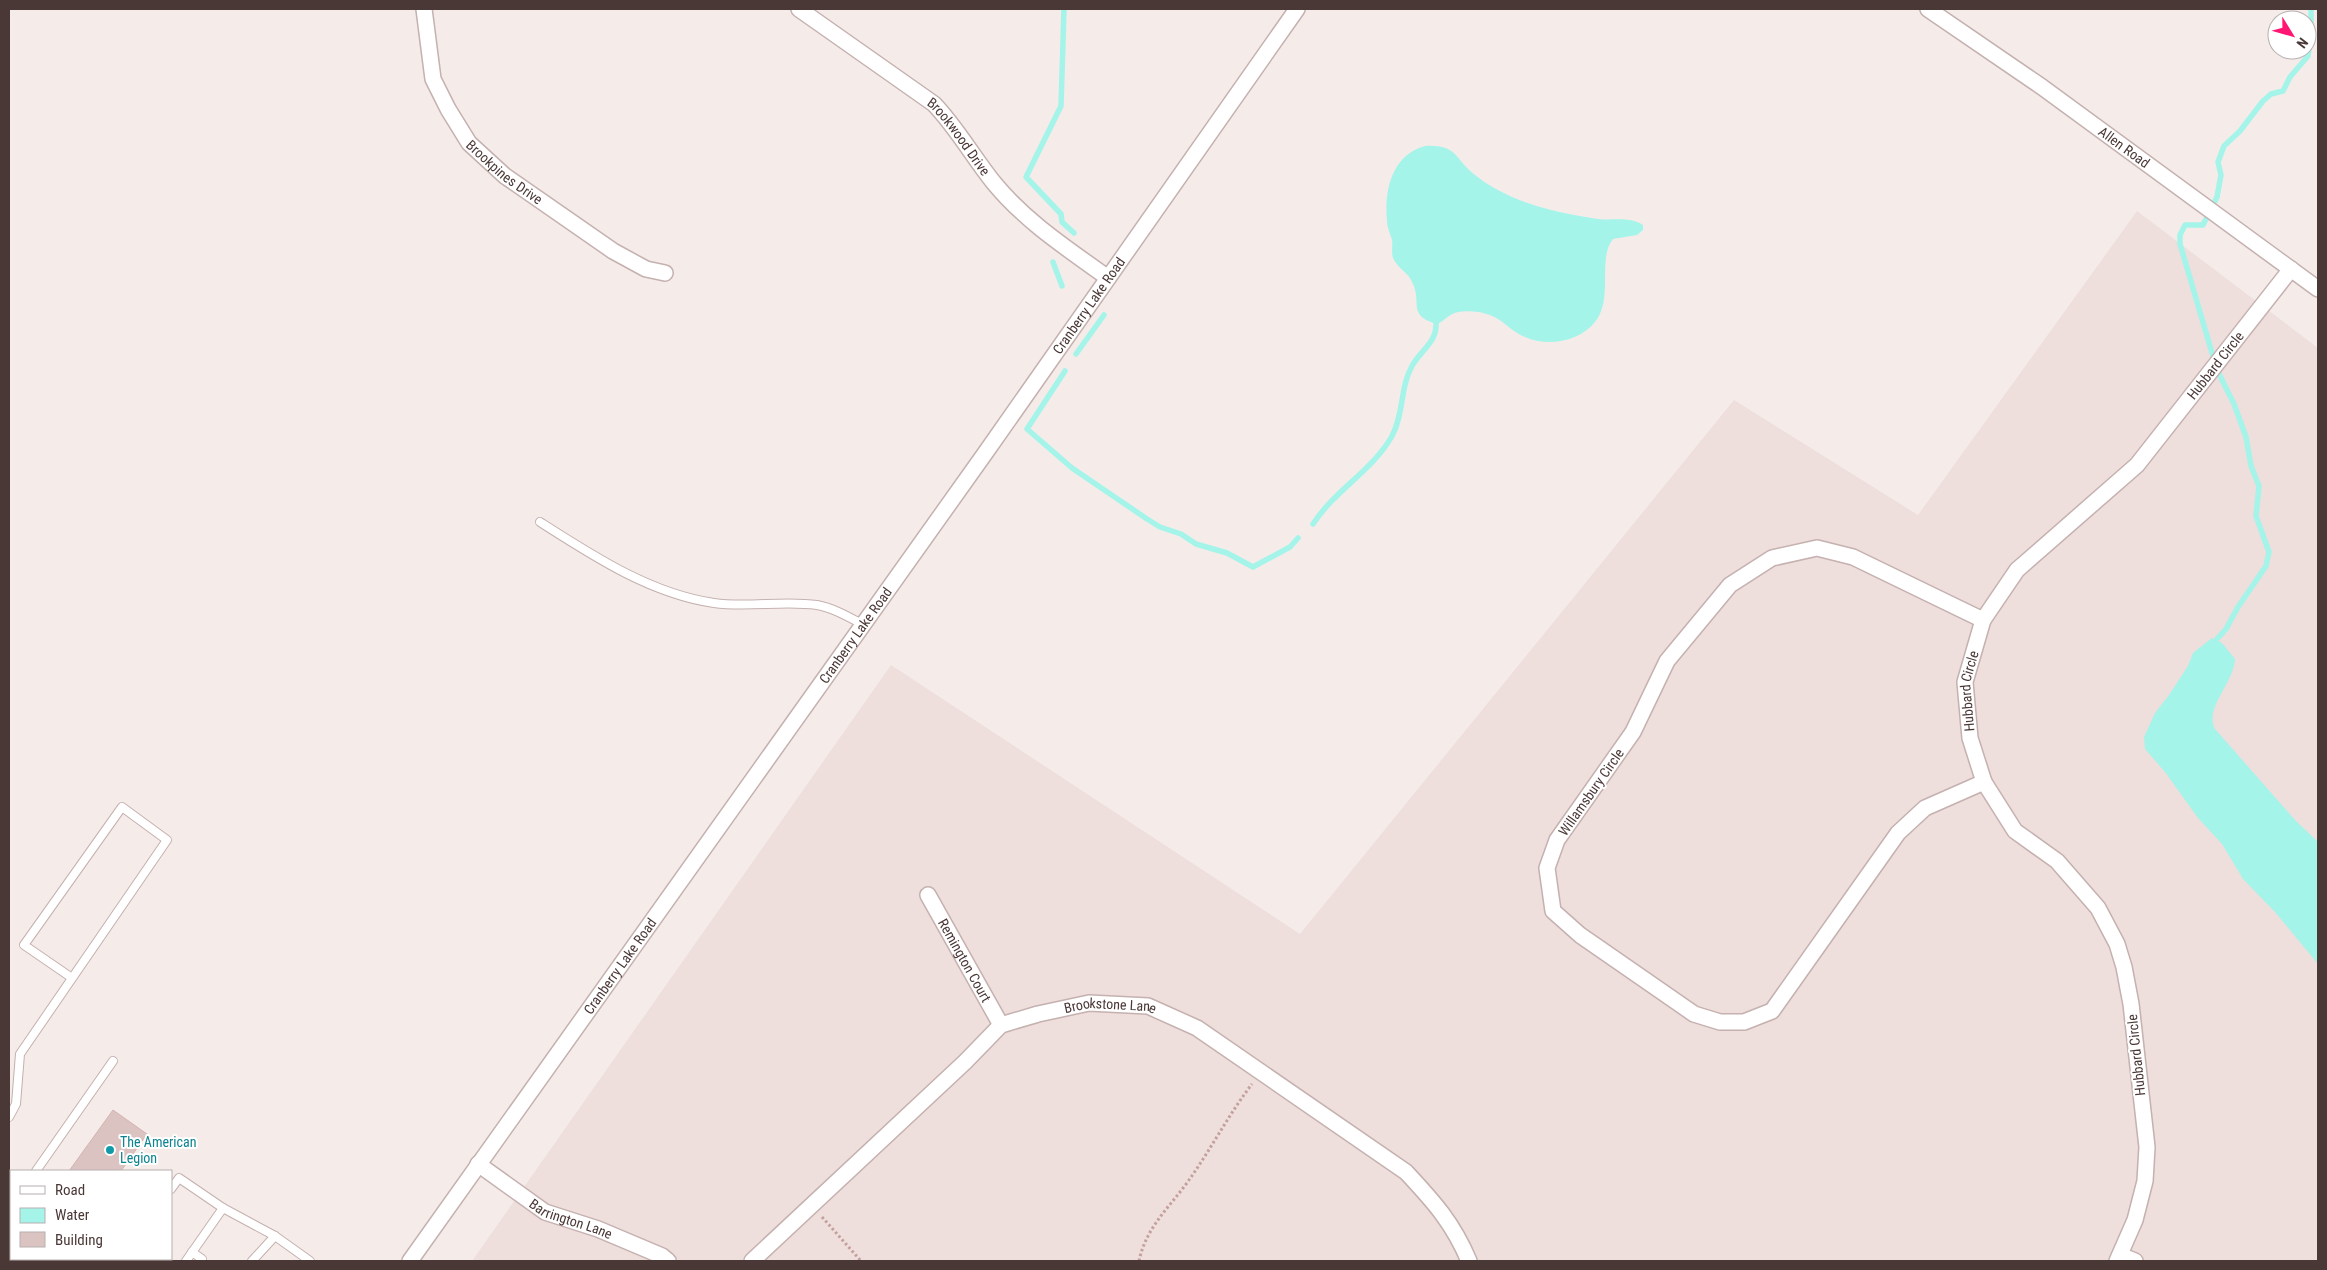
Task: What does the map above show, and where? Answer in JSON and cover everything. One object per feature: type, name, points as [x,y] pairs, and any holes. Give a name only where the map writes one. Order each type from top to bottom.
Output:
[{"type":"street","name":"Brookpines Drive","points":[[424,9],[434,79],[448,109],[469,143],[505,176],[613,251],[646,269],[665,273]]},
{"type":"street","name":"Brookwood Drive","points":[[799,9],[934,104],[952,123],[994,182],[1027,218],[1108,278]]},
{"type":"street","name":"Cranberry Lake Road","points":[[410,1261],[1298,9]]},
{"type":"street","name":"Allen Road","points":[[1928,9],[2042,87],[2318,289]]},
{"type":"street","name":"Hubbard Circle","points":[[2119,1258],[2135,1220],[2145,1181],[2146,1147],[2131,1004],[2124,966],[2117,944],[2098,908],[2057,861],[2015,831],[1984,782],[1970,738],[1965,682],[1983,620],[2017,570],[2137,465],[2291,270]]},
{"type":"street","name":"Willamsbury Circle","points":[[1983,620],[1853,557],[1818,548],[1772,558],[1730,585],[1667,661],[1634,732],[1557,840],[1547,868],[1553,911],[1580,935],[1694,1014],[1720,1022],[1744,1022],[1772,1011],[1898,833],[1925,808],[1984,782]]},
{"type":"street","name":"Remington Court","points":[[928,895],[1000,1025]]},
{"type":"street","name":"Brookstone Lane","points":[[1000,1025],[1038,1014],[1089,1003],[1148,1006],[1197,1028],[1406,1172],[1430,1197],[1458,1234],[1469,1261]]},
{"type":"street","points":[[752,1261],[965,1062],[1000,1025]]},
{"type":"street","name":"Barrington Lane","points":[[478,1164],[545,1212],[598,1229],[662,1256],[668,1261]]},
{"type":"street","points":[[2119,1258],[2135,1261]]},
{"type":"lane","points":[[540,522],[610,567],[683,596],[730,605],[816,605],[836,610],[862,624]]},
{"type":"lane","points":[[9,1117],[16,1104],[20,1054],[167,840],[122,807],[24,945],[72,978]]},
{"type":"lane","points":[[37,1170],[113,1061]]},
{"type":"lane","points":[[172,1188],[180,1178],[223,1208],[275,1236],[310,1261]]},
{"type":"lane","points":[[186,1261],[223,1208]]},
{"type":"lane","points":[[252,1261],[275,1236]]},
{"type":"lane","points":[[192,1252],[202,1259]]},
{"type":"path","points":[[1139,1261],[1152,1228],[1170,1202],[1188,1182],[1236,1105],[1261,1072]]},
{"type":"path","points":[[811,1206],[862,1261]]},
{"type":"shaded area","points":[[2137,211],[2318,348],[2318,1261],[472,1261],[891,665],[1300,934],[1734,400],[1918,515]]},
{"type":"water","points":[[1425,146],[1436,146],[1450,150],[1468,169],[1484,181],[1522,201],[1543,208],[1576,215],[1598,219],[1627,220],[1643,225],[1643,230],[1637,235],[1613,239],[1608,247],[1604,302],[1601,313],[1588,329],[1562,341],[1543,342],[1525,337],[1493,316],[1478,312],[1459,312],[1436,324],[1421,316],[1418,312],[1415,289],[1412,282],[1393,258],[1392,240],[1386,209],[1392,175],[1405,157]]},
{"type":"water","points":[[2212,638],[2222,643],[2235,659],[2230,677],[2213,713],[2215,729],[2295,820],[2318,842],[2318,964],[2275,912],[2243,879],[2222,844],[2198,818],[2165,772],[2145,749],[2144,737],[2155,713],[2188,666],[2193,653]]},
{"type":"building","name":"The American Legion","points":[[113,1110],[147,1134],[122,1170],[70,1170]]},
{"type":"waterway","points":[[1064,9],[1061,106],[1026,177],[1061,214],[1062,222],[1074,233]]},
{"type":"waterway","points":[[2217,639],[2226,629],[2238,607],[2266,566],[2269,552],[2256,516],[2259,486],[2251,466],[2246,437],[2234,404],[2217,370],[2180,244],[2180,235],[2185,225],[2203,225],[2217,197],[2221,175],[2218,162],[2224,146],[2240,131],[2263,101],[2271,94],[2283,91],[2290,77],[2308,56],[2311,35],[2311,9]]},
{"type":"waterway","points":[[1053,262],[1062,286]]},
{"type":"waterway","points":[[1076,354],[1104,315]]},
{"type":"waterway","points":[[1313,524],[1332,501],[1375,459],[1392,436],[1399,419],[1408,374],[1415,361],[1434,336],[1436,324]]},
{"type":"waterway","points":[[1065,371],[1027,429],[1072,468],[1160,527],[1181,534],[1196,544],[1227,553],[1253,567],[1290,547],[1298,538]]},
{"type":"place","name":"The American Legion","points":[[110,1150]]}]
